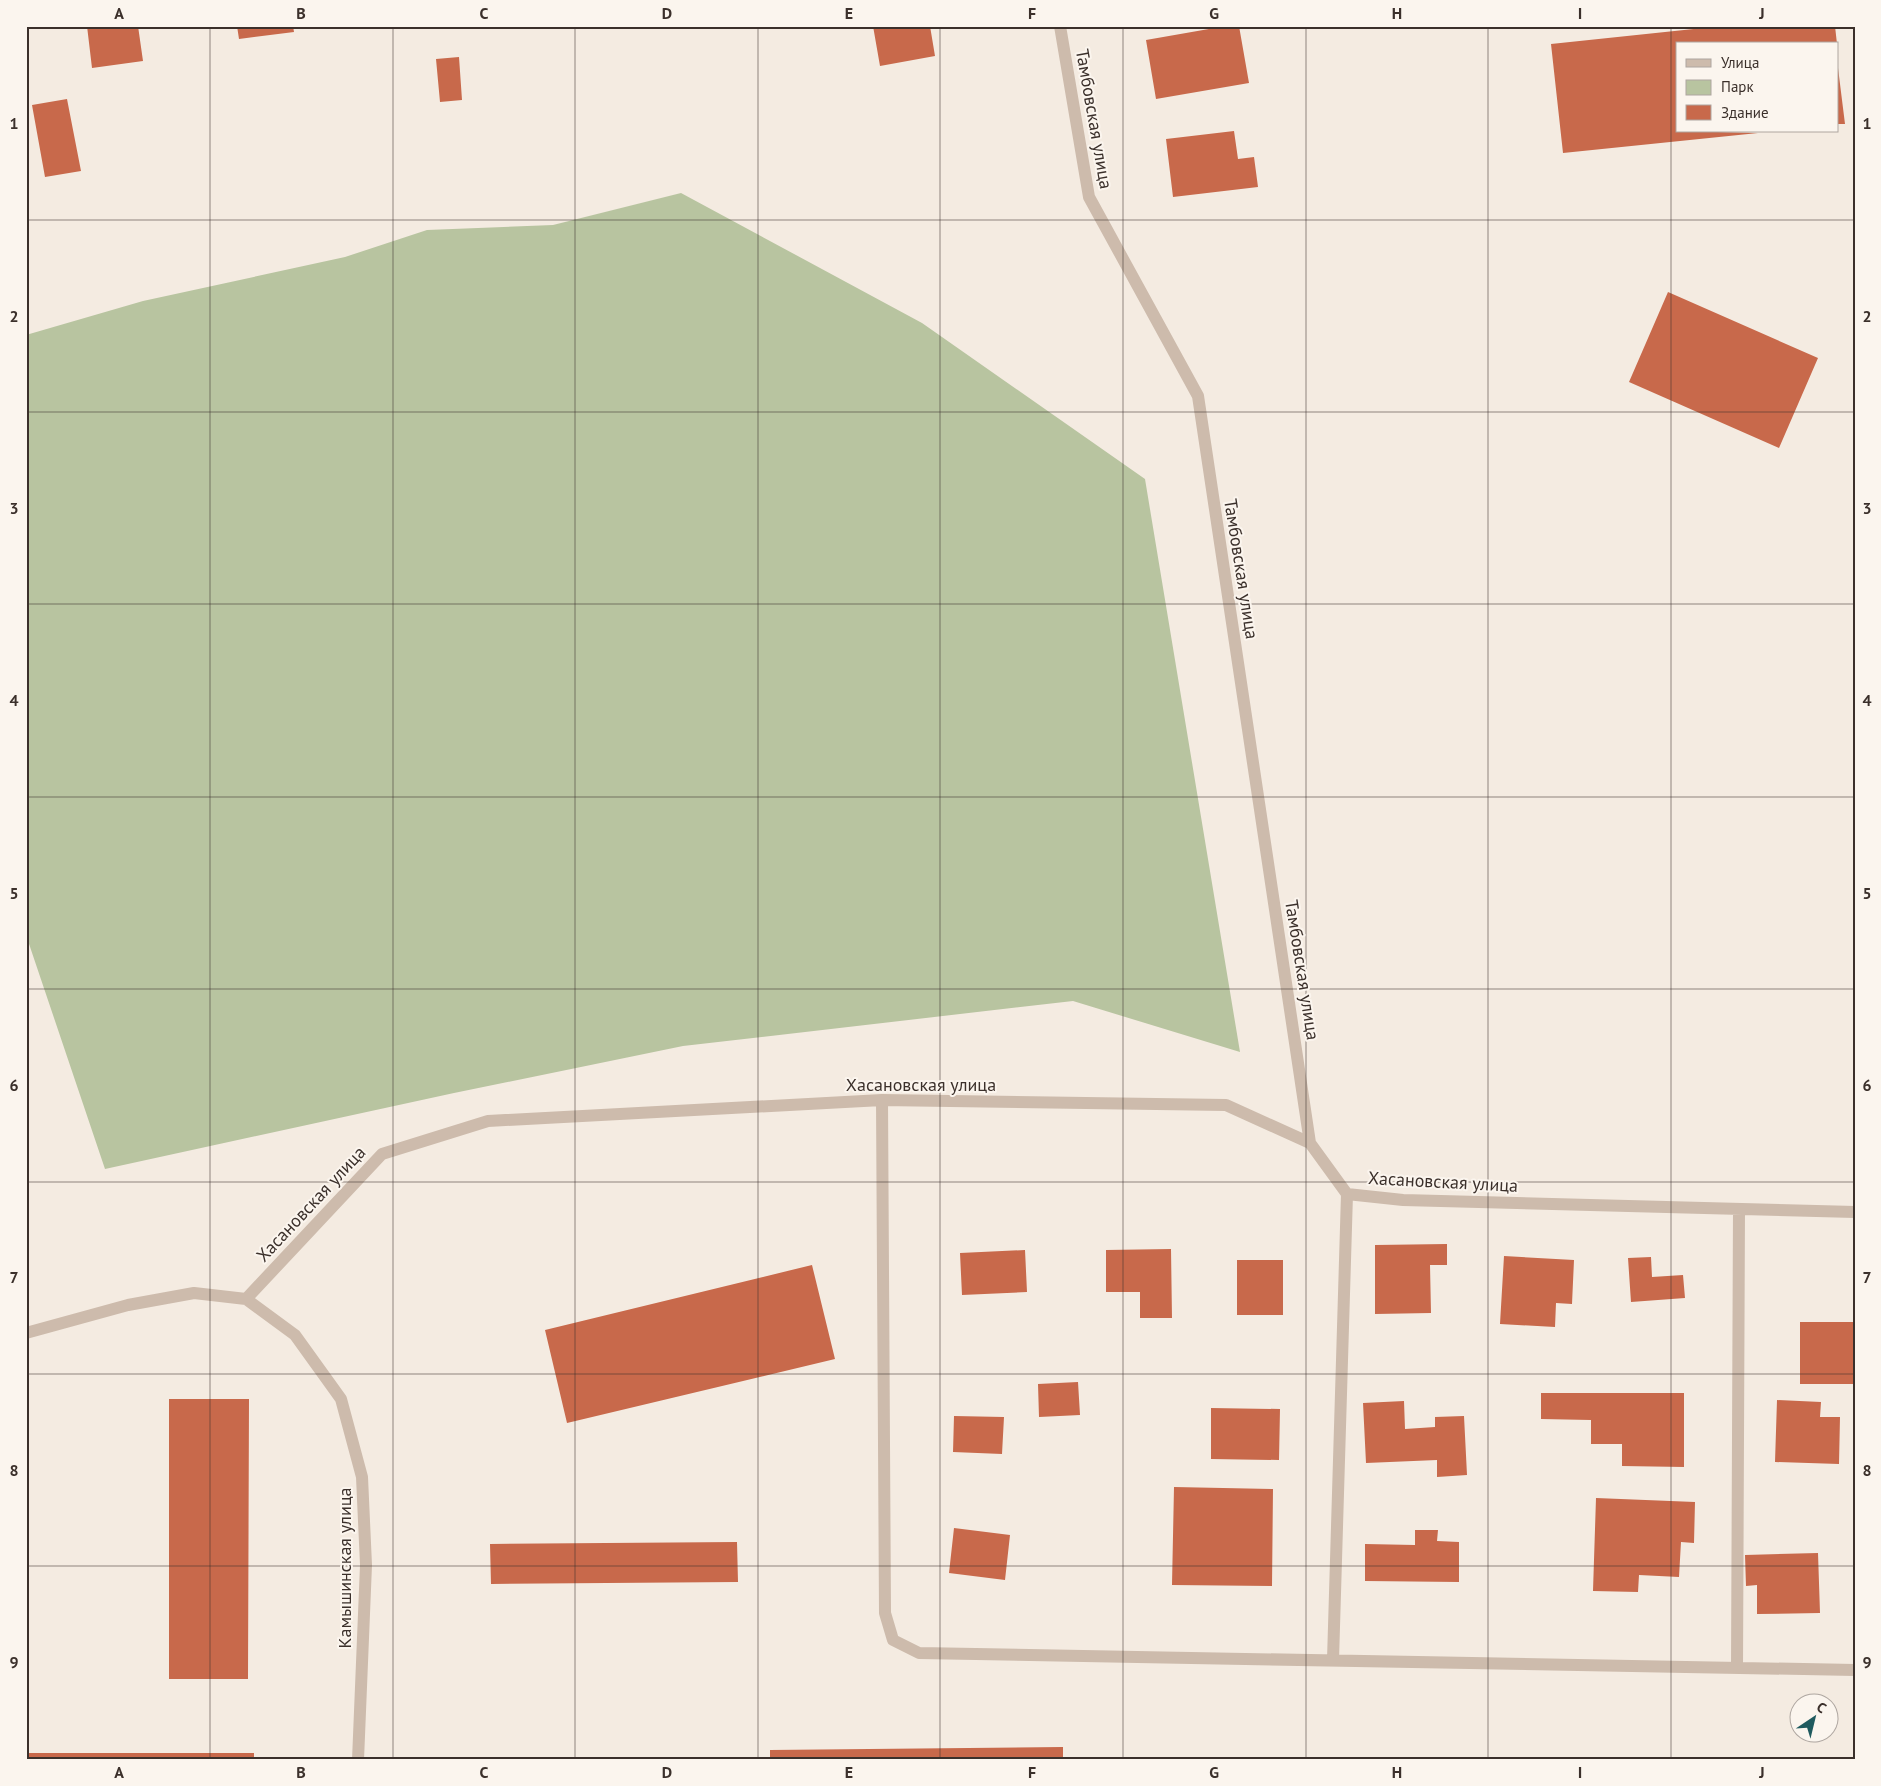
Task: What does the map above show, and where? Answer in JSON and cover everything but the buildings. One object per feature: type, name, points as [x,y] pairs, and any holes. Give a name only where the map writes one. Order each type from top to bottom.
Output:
[{"type":"street","name":"Тамбовская улица","points":[[1060,26],[1089,197],[1198,396],[1310,1143]]},
{"type":"street","name":"Хасановская улица","points":[[246,1299],[382,1154],[488,1122],[882,1100],[1226,1105],[1310,1143],[1347,1194],[1403,1200],[1855,1212]]},
{"type":"street","points":[[882,1100],[884,1613],[893,1640],[919,1653],[1855,1670]]},
{"type":"street","points":[[1333,1660],[1347,1194]]},
{"type":"street","points":[[1737,1668],[1739,1209]]},
{"type":"street","points":[[26,1332],[128,1305],[194,1293],[246,1299]]},
{"type":"street","name":"Камышинская улица","points":[[246,1299],[295,1335],[341,1399],[362,1477],[366,1565],[358,1760]]},
{"type":"green space","points":[[681,193],[922,323],[1145,479],[1240,1052],[1073,1001],[683,1046],[454,1093],[105,1169],[26,935],[26,335],[143,301],[345,257],[427,230],[553,225]]}]
